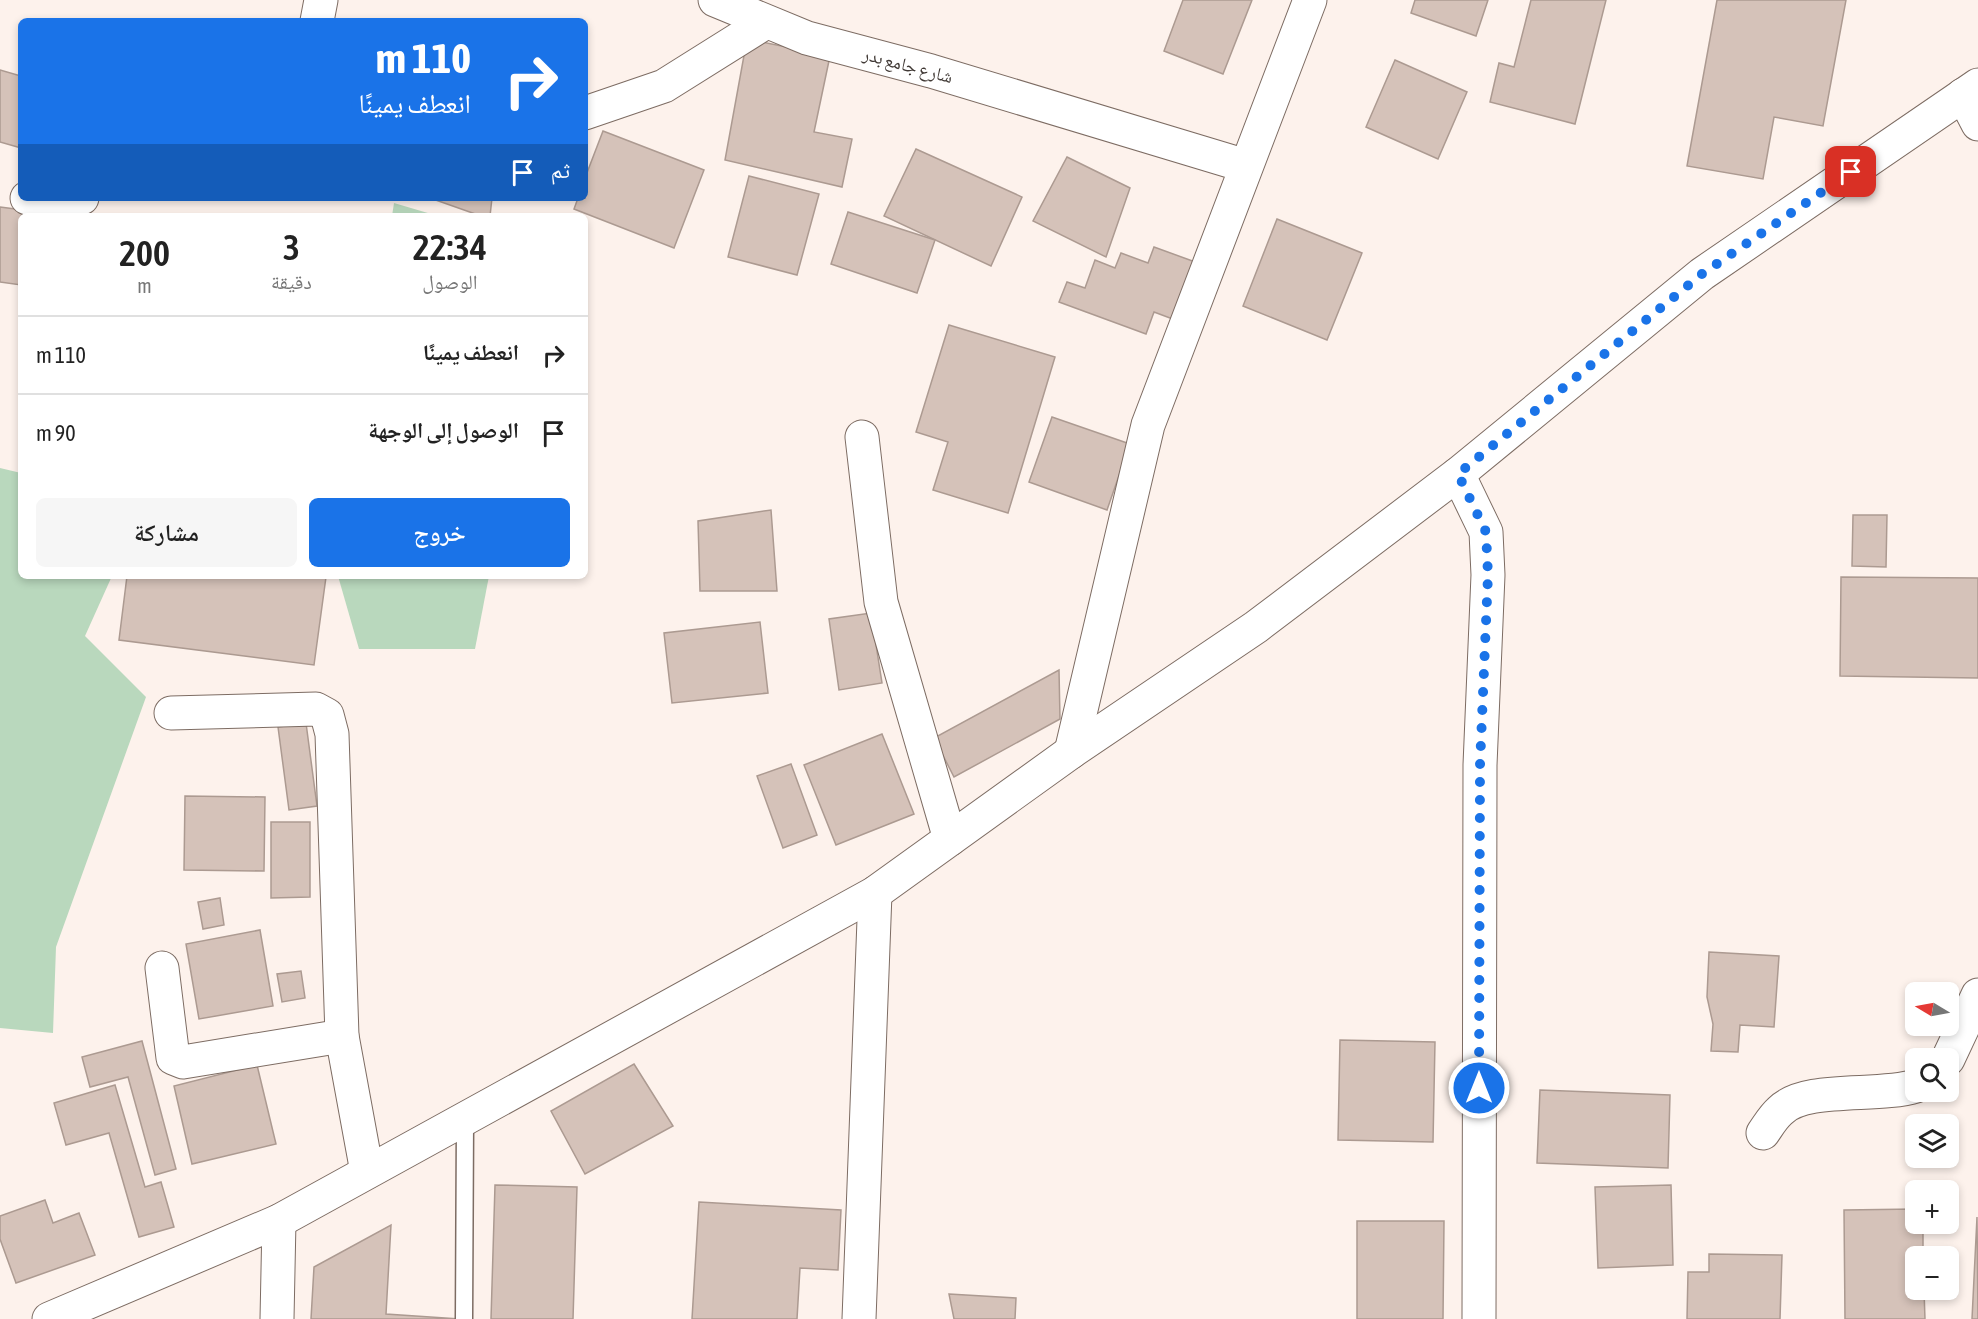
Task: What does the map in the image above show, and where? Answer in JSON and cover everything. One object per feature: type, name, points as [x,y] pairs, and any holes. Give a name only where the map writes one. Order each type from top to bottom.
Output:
[{"type":"street","points":[[318,18],[321,0]]},
{"type":"street","name":"شارع جامع بدر","points":[[715,0],[807,38],[931,70],[1246,166]]},
{"type":"street","points":[[1071,752],[1148,425],[1310,0]]},
{"type":"street","points":[[588,112],[664,86],[766,22]]},
{"type":"street","points":[[63,1317],[279,1221],[465,1121],[875,893],[1071,752],[1256,627],[1458,474],[1702,274],[1970,90],[1978,124]]},
{"type":"street","points":[[0,194],[18,197]]},
{"type":"street","points":[[862,437],[880,602],[950,839]]},
{"type":"street","points":[[1458,474],[1486,532],[1488,575],[1480,765],[1479,1319]]},
{"type":"street","points":[[171,713],[316,709],[327,715],[332,734],[342,1036],[367,1172]]},
{"type":"street","points":[[859,1319],[875,893]]},
{"type":"street","points":[[162,968],[173,1058],[183,1062],[342,1036]]},
{"type":"street","points":[[1953,1048],[1978,995]]},
{"type":"street","points":[[1763,1133],[1780,1110],[1802,1097],[1897,1092],[1905,1089]]},
{"type":"street","points":[[277,1319],[279,1221]]},
{"type":"lane","points":[[464,1319],[465,1121]]},
{"type":"green space","points":[[394,203],[428,213],[392,213]]},
{"type":"green space","points":[[0,468],[18,472],[18,579],[111,579],[85,636],[146,697],[56,947],[53,1033],[0,1028]]},
{"type":"green space","points":[[339,579],[488,579],[475,649],[359,649]]},
{"type":"building","points":[[1183,0],[1252,0],[1223,74],[1164,51]]},
{"type":"building","points":[[1415,0],[1488,0],[1476,36],[1411,13]]},
{"type":"building","points":[[1531,0],[1606,0],[1575,124],[1490,102],[1499,63],[1514,67]]},
{"type":"building","points":[[1717,0],[1846,0],[1823,126],[1774,117],[1763,179],[1687,166]]},
{"type":"building","points":[[747,39],[830,56],[814,132],[852,139],[842,187],[725,160]]},
{"type":"building","points":[[1395,60],[1467,92],[1438,159],[1366,127]]},
{"type":"building","points":[[0,70],[18,75],[18,147],[0,142]]},
{"type":"building","points":[[603,131],[704,170],[674,248],[574,209],[577,201],[588,201],[588,170]]},
{"type":"building","points":[[916,149],[1022,197],[991,266],[884,216]]},
{"type":"building","points":[[1067,157],[1130,188],[1106,257],[1033,221]]},
{"type":"building","points":[[749,176],[819,194],[797,275],[728,257]]},
{"type":"building","points":[[438,201],[492,201],[490,213],[472,213]]},
{"type":"building","points":[[0,207],[38,212],[18,213],[18,285],[0,282]]},
{"type":"building","points":[[848,212],[935,240],[917,293],[831,264]]},
{"type":"building","points":[[1277,219],[1362,253],[1327,340],[1243,306]]},
{"type":"building","points":[[1154,247],[1198,263],[1178,321],[1154,312],[1146,334],[1059,302],[1067,282],[1085,288],[1095,260],[1115,268],[1121,253],[1148,263]]},
{"type":"building","points":[[949,325],[1055,357],[1008,513],[933,490],[948,442],[916,432]]},
{"type":"building","points":[[1052,417],[1130,444],[1107,510],[1029,482]]},
{"type":"building","points":[[771,510],[777,591],[700,591],[698,521]]},
{"type":"building","points":[[1853,515],[1887,515],[1886,567],[1852,566]]},
{"type":"building","points":[[1841,577],[1978,578],[1978,678],[1840,676]]},
{"type":"building","points":[[127,579],[326,579],[314,665],[119,640]]},
{"type":"building","points":[[871,613],[882,683],[839,690],[829,619]]},
{"type":"building","points":[[760,622],[768,693],[672,703],[664,633]]},
{"type":"building","points":[[1059,670],[1060,719],[954,777],[934,738]]},
{"type":"building","points":[[306,723],[317,806],[289,810],[278,727]]},
{"type":"building","points":[[882,734],[914,814],[836,845],[804,765]]},
{"type":"building","points":[[791,764],[817,835],[783,848],[757,776]]},
{"type":"building","points":[[185,796],[265,797],[264,871],[184,870]]},
{"type":"building","points":[[271,822],[310,822],[310,897],[271,898]]},
{"type":"building","points":[[220,898],[224,925],[203,929],[198,902]]},
{"type":"building","points":[[260,930],[273,1006],[199,1019],[186,944]]},
{"type":"building","points":[[1709,952],[1779,956],[1774,1027],[1740,1025],[1738,1052],[1711,1051],[1713,1024],[1707,997]]},
{"type":"building","points":[[301,971],[305,998],[282,1002],[277,974]]},
{"type":"building","points":[[1340,1040],[1435,1042],[1433,1142],[1338,1140]]},
{"type":"building","points":[[142,1041],[176,1169],[155,1175],[128,1077],[90,1087],[82,1057]]},
{"type":"building","points":[[634,1064],[673,1126],[585,1174],[551,1111]]},
{"type":"building","points":[[257,1065],[276,1144],[192,1164],[174,1086]]},
{"type":"building","points":[[115,1085],[145,1187],[161,1182],[174,1227],[139,1237],[109,1133],[66,1145],[54,1103]]},
{"type":"building","points":[[1540,1090],[1670,1095],[1668,1168],[1537,1163]]},
{"type":"building","points":[[495,1185],[577,1187],[573,1319],[491,1319]]},
{"type":"building","points":[[1671,1185],[1673,1265],[1598,1268],[1595,1187]]},
{"type":"building","points":[[45,1200],[53,1223],[79,1213],[95,1255],[16,1283],[0,1239],[0,1216]]},
{"type":"building","points":[[699,1202],[841,1210],[838,1270],[800,1268],[797,1319],[692,1319]]},
{"type":"building","points":[[1905,1209],[1905,1234],[1923,1234],[1923,1246],[1905,1246],[1905,1300],[1924,1300],[1925,1319],[1845,1319],[1844,1210]]},
{"type":"building","points":[[1977,1217],[1978,1319],[1972,1319]]},
{"type":"building","points":[[1357,1221],[1444,1221],[1443,1319],[1357,1319]]},
{"type":"building","points":[[391,1225],[386,1314],[460,1319],[311,1319],[314,1267]]},
{"type":"building","points":[[1709,1254],[1782,1255],[1780,1319],[1687,1319],[1688,1272],[1709,1272]]},
{"type":"building","points":[[949,1294],[1016,1298],[1015,1319],[954,1319]]},
{"type":"route","points":[[1479,1088],[1480,765],[1488,575],[1486,532],[1458,474],[1702,274],[1851,172]]}]
